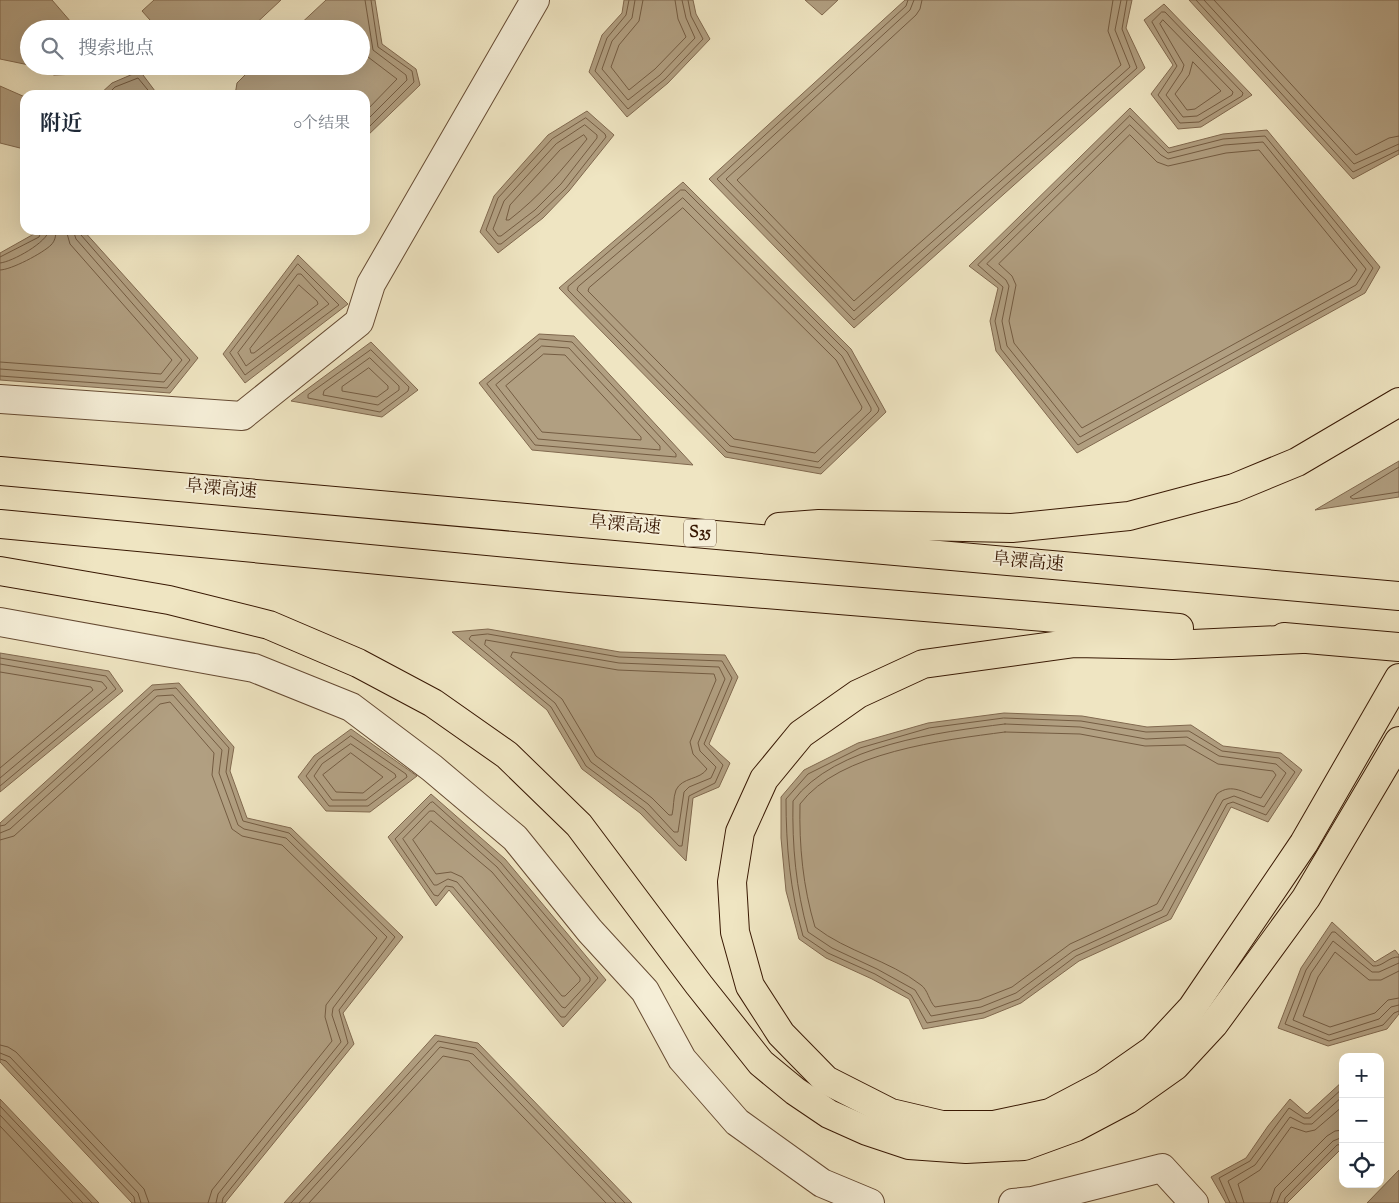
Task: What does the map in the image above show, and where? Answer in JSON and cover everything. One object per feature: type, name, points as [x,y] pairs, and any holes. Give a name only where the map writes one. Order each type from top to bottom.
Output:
[{"type":"highway","points":[[705,533],[818,524],[1012,528],[1129,516],[1234,488],[1297,462],[1399,402]]},
{"type":"highway","name":"阜溧高速","points":[[0,471],[1399,596]]},
{"type":"highway","points":[[0,524],[580,579],[1302,638],[1399,648]]},
{"type":"highway","points":[[0,571],[169,600],[269,625],[358,663],[433,703],[507,755],[579,825],[699,985],[761,1063],[795,1091],[829,1114],[867,1131],[909,1145],[966,1150],[1024,1146],[1076,1127],[1127,1100],[1175,1066],[1214,1024],[1306,898],[1399,741]]},
{"type":"highway","points":[[1302,638],[1172,645],[1075,643],[923,664],[858,694],[801,734],[764,779],[740,832],[732,882],[735,932],[750,986],[781,1034],[826,1080],[891,1113],[942,1125],[994,1125],[1050,1113],[1103,1085],[1153,1050],[1192,1008],[1304,843],[1399,678]]},
{"type":"street","points":[[0,399],[242,416],[359,322],[371,284],[535,0]]},
{"type":"street","points":[[0,622],[254,668],[351,707],[432,768],[515,838],[590,931],[645,991],[682,1059],[737,1122],[822,1183],[870,1203]]},
{"type":"street","points":[[1013,1203],[1032,1201],[1162,1168],[1194,1203]]},
{"type":"water","points":[[0,0],[52,0],[69,20],[20,20],[20,63],[0,59]]},
{"type":"water","points":[[154,0],[281,0],[260,20],[150,20],[142,11]]},
{"type":"water","points":[[326,0],[375,0],[382,44],[416,69],[420,85],[370,133],[370,90],[236,90],[237,83],[245,75],[370,75],[370,20],[305,20]]},
{"type":"water","points":[[624,0],[693,0],[696,14],[710,39],[668,83],[627,117],[589,72],[602,35],[622,13]]},
{"type":"water","points":[[805,0],[838,0],[822,15]]},
{"type":"water","points":[[905,0],[1132,0],[1126,28],[1145,68],[854,328],[709,179]]},
{"type":"water","points":[[1189,0],[1399,0],[1399,154],[1353,179]]},
{"type":"water","points":[[1164,4],[1252,95],[1201,127],[1178,129],[1151,94],[1173,65],[1144,20]]},
{"type":"water","points":[[131,75],[143,75],[154,90],[104,90],[112,83]]},
{"type":"water","points":[[0,86],[20,95],[20,148],[0,143]]},
{"type":"water","points":[[1130,108],[1169,148],[1223,134],[1267,130],[1380,267],[1365,293],[1077,453],[996,351],[990,321],[998,288],[969,266]]},
{"type":"water","points":[[587,111],[614,135],[569,191],[543,218],[498,253],[480,232],[494,196],[548,135]]},
{"type":"water","points":[[683,182],[851,349],[886,412],[821,474],[725,457],[559,288]]},
{"type":"water","points":[[32,235],[87,235],[198,358],[170,393],[0,380],[0,253]]},
{"type":"water","points":[[298,255],[348,304],[245,383],[223,354]]},
{"type":"water","points":[[539,334],[574,336],[693,465],[532,450],[479,383]]},
{"type":"water","points":[[371,342],[418,390],[382,417],[291,401]]},
{"type":"water","points":[[1399,461],[1399,497],[1315,510]]},
{"type":"water","points":[[488,629],[620,652],[725,655],[738,677],[709,744],[730,763],[719,787],[693,798],[686,861],[640,813],[582,769],[547,710],[452,632]]},
{"type":"water","points":[[0,653],[109,671],[123,691],[0,792]]},
{"type":"water","points":[[179,683],[234,747],[230,771],[247,818],[291,828],[403,937],[343,1013],[354,1044],[225,1203],[132,1203],[0,1062],[0,823],[152,685]]},
{"type":"water","points":[[1004,713],[1082,716],[1147,727],[1191,725],[1223,746],[1281,753],[1302,770],[1268,822],[1231,807],[1171,919],[1079,961],[1021,1003],[984,1018],[923,1029],[909,999],[872,979],[826,958],[799,939],[786,891],[781,838],[781,797],[804,770],[858,743],[928,723]]},
{"type":"water","points":[[351,729],[417,776],[370,812],[326,811],[298,777],[314,756]]},
{"type":"water","points":[[431,794],[505,859],[606,980],[563,1027],[449,890],[436,906],[388,837]]},
{"type":"water","points":[[1332,922],[1375,962],[1395,950],[1399,955],[1399,1014],[1387,1029],[1328,1046],[1278,1028],[1301,968]]},
{"type":"water","points":[[435,1035],[478,1043],[632,1203],[284,1203]]},
{"type":"water","points":[[1339,1085],[1339,1151],[1287,1203],[1226,1203],[1211,1177],[1246,1158],[1290,1099],[1307,1114]]},
{"type":"water","points":[[0,1099],[99,1203],[0,1203]]},
{"type":"water","points":[[1399,1170],[1399,1203],[1367,1203],[1382,1188],[1384,1188],[1384,1185]]}]
